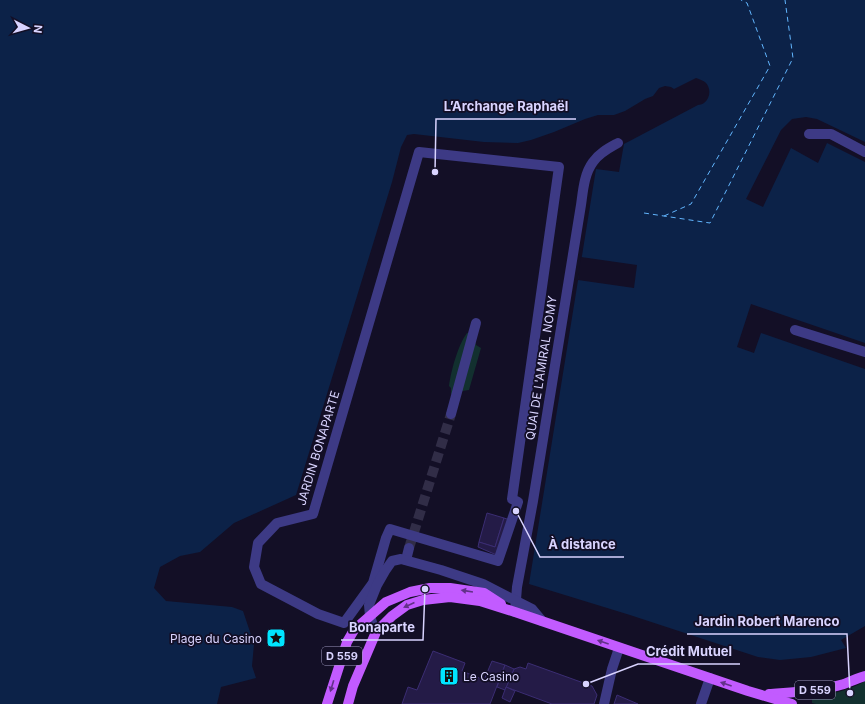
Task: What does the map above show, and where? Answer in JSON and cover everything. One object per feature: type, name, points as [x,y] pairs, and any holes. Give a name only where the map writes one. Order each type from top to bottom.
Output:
[{"type":"main road","name":"D 559","points":[[327,704],[347,642],[354,630],[386,602],[410,592],[430,588],[450,588],[484,593],[515,612]]},
{"type":"main road","name":"D 559","points":[[348,704],[353,686],[376,632],[392,616],[407,605],[423,600],[450,596],[480,601],[515,612],[748,691],[792,704]]},
{"type":"main road","name":"D 559","points":[[764,695],[806,692],[844,684],[865,676]]},
{"type":"street","points":[[809,134],[831,134],[865,152]]},
{"type":"street","name":"QUAI DE L'AMIRAL NOMY","points":[[515,612],[517,587],[587,174],[592,162],[603,152],[618,143]]},
{"type":"street","name":"JARDIN BONAPARTE","points":[[418,152],[559,167],[512,499],[518,502],[498,561],[390,530],[386,538],[373,582],[344,623],[318,614],[261,584],[254,566],[258,543],[277,523],[313,514],[418,152]]},
{"type":"street","points":[[451,414],[476,323]]},
{"type":"street","points":[[795,330],[865,352]]},
{"type":"street","points":[[406,560],[409,548]]},
{"type":"street","points":[[376,632],[370,616],[369,605],[385,571],[392,561],[401,559],[483,584],[532,609],[542,621]]},
{"type":"street","points":[[604,704],[612,669],[619,648]]},
{"type":"street","points":[[701,704],[710,678]]},
{"type":"green space","points":[[467,333],[472,333],[475,338],[476,345],[481,348],[469,390],[462,391],[454,397],[451,394],[451,388],[449,386],[450,380],[458,351]]},
{"type":"green space","points":[[865,681],[865,704],[812,703],[812,697],[846,690]]},
{"type":"water","points":[[0,0],[865,0],[865,142],[817,119],[806,117],[792,119],[781,130],[746,199],[763,207],[791,148],[818,163],[827,143],[865,162],[865,343],[751,304],[737,347],[754,353],[761,333],[865,369],[865,626],[841,640],[846,648],[811,657],[780,660],[758,657],[529,584],[596,169],[619,172],[624,144],[704,103],[708,98],[709,90],[705,82],[696,78],[674,89],[665,86],[659,88],[653,96],[625,111],[614,115],[598,115],[554,132],[518,143],[484,142],[414,134],[407,135],[401,147],[392,182],[296,495],[234,523],[200,552],[180,556],[160,567],[154,588],[166,601],[232,607],[243,611],[254,644],[252,666],[256,678],[221,687],[217,704],[0,704]]},
{"type":"pier","points":[[581,257],[637,265],[634,288],[578,280]]},
{"type":"building","points":[[487,513],[504,518],[495,547],[479,542]]},
{"type":"building","points":[[504,518],[510,520],[499,556],[478,547],[479,542],[495,547]]},
{"type":"building","name":"Le Casino","points":[[433,651],[465,663],[462,671],[484,680],[492,661],[505,665],[490,704],[402,704],[408,687],[417,690]]},
{"type":"building","points":[[528,663],[592,686],[597,695],[594,704],[552,704],[506,687],[514,669],[520,667],[526,669]]},
{"type":"building","points":[[505,665],[514,669],[505,690],[497,687]]},
{"type":"building","points":[[506,687],[515,691],[510,702],[502,698]]},
{"type":"building","points":[[617,695],[638,704],[614,704]]},
{"type":"ferry route","points":[[664,216],[691,204],[770,66],[747,3],[741,0]]},
{"type":"ferry route","points":[[644,213],[710,223],[793,58],[785,0]]},
{"type":"tunnel","points":[[409,548],[451,414]]},
{"type":"place","name":"L’Archange Raphaël","points":[[435,172]]},
{"type":"place","name":"À distance","points":[[516,511]]},
{"type":"place","name":"Bonaparte","points":[[425,589]]},
{"type":"place","name":"Plage du Casino","points":[[276,638]]},
{"type":"place","name":"Le Casino","points":[[449,676]]},
{"type":"place","name":"Crédit Mutuel","points":[[586,684]]},
{"type":"place","name":"Jardin Robert Marenco","points":[[850,693]]}]
